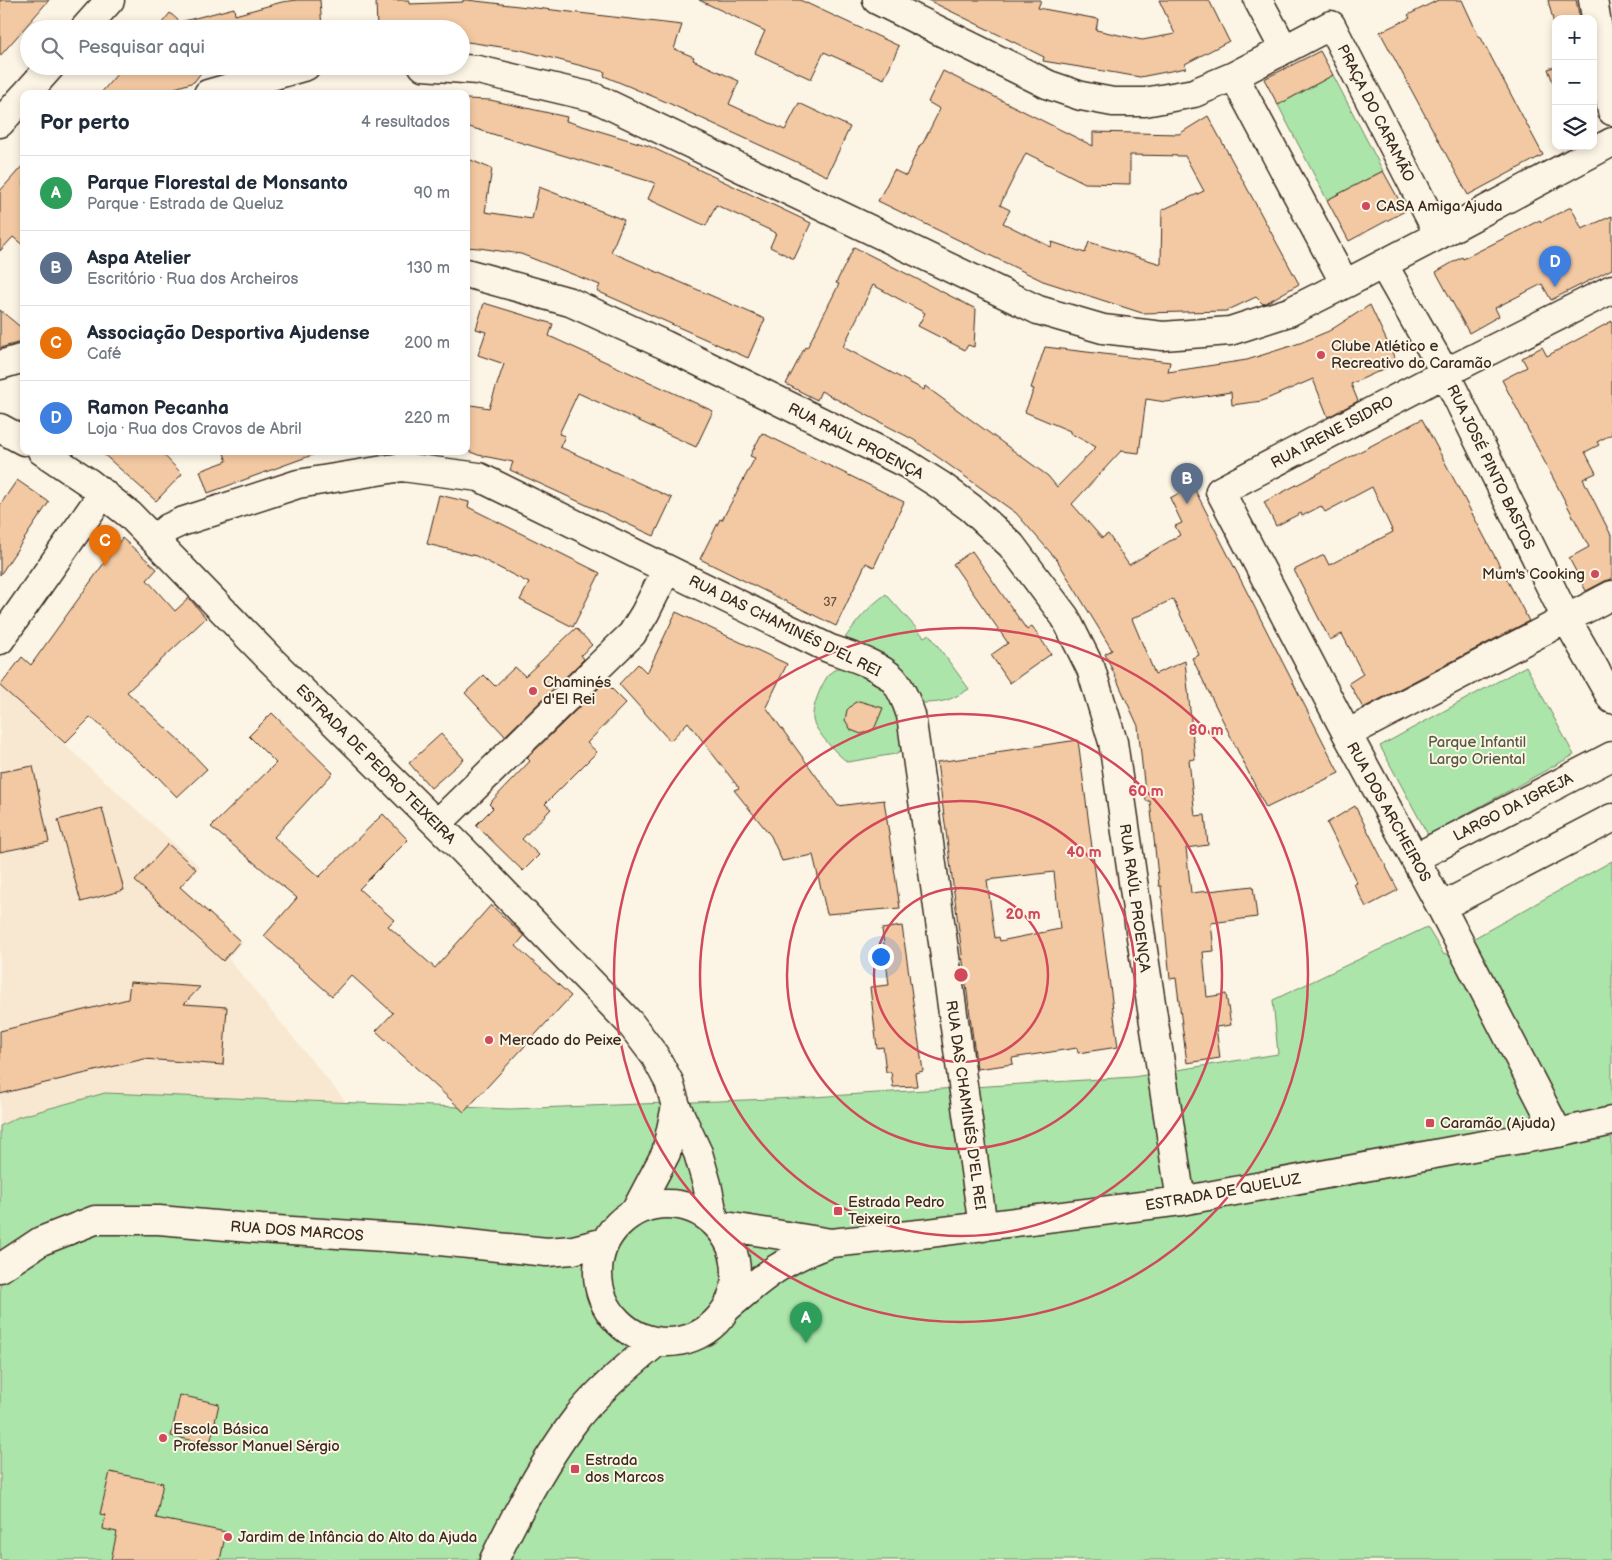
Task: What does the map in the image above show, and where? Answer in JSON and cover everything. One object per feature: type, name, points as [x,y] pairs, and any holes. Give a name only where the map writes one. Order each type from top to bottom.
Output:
[{"type":"street","points":[[92,20],[110,0]]},
{"type":"street","name":"PRAÇA DO CARAMÃO","points":[[877,0],[1049,85],[1081,96],[1112,102],[1146,102],[1194,93],[1234,76],[1331,25],[1439,235]]},
{"type":"street","points":[[1258,0],[1284,49]]},
{"type":"street","points":[[1593,0],[1612,111]]},
{"type":"street","points":[[470,69],[593,96],[1038,310],[1103,329],[1163,336],[1230,331],[1288,312],[1439,235],[1612,142]]},
{"type":"street","points":[[222,90],[274,75]]},
{"type":"street","points":[[1234,76],[1344,284]]},
{"type":"street","points":[[0,123],[20,104]]},
{"type":"street","name":"RUA JOSÉ PINTO BASTOS","points":[[1383,264],[1444,373],[1566,620],[1612,700]]},
{"type":"street","name":"RUA RAÚL PROENÇA","points":[[470,274],[570,302],[665,345],[907,464],[971,508],[1011,545],[1065,617],[1091,669],[1113,742],[1140,937],[1181,1200]]},
{"type":"street","name":"RUA IRENE ISIDRO","points":[[1220,491],[1444,373],[1612,289]]},
{"type":"street","points":[[0,365],[20,359]]},
{"type":"street","points":[[0,428],[20,439]]},
{"type":"street","name":"ESTRADA DE PEDRO TEIXEIRA","points":[[48,455],[103,493],[155,539],[271,660],[437,824],[630,1023],[655,1056],[669,1082],[676,1106],[698,1153],[716,1223]]},
{"type":"street","name":"RUA DAS CHAMINÉS D'EL REI","points":[[155,539],[168,528],[181,522],[298,484],[402,467],[479,477],[828,648],[873,666],[892,679],[905,697],[911,715],[983,1227]]},
{"type":"street","name":"RUA DOS ARCHEIROS","points":[[1220,491],[1347,734],[1441,907],[1558,1133]]},
{"type":"street","points":[[0,640],[103,493]]},
{"type":"street","points":[[437,824],[632,634],[668,569]]},
{"type":"street","points":[[1347,734],[1612,595]]},
{"type":"street","name":"LARGO DA IGREJA","points":[[1415,858],[1612,756]]},
{"type":"street","points":[[1441,907],[1612,818]]},
{"type":"street","name":"ESTRADA DE PEDRO TEIXEIRA","points":[[636,1210],[666,1153],[676,1106]]},
{"type":"street","name":"ESTRADA DE QUELUZ","points":[[728,1307],[769,1272],[809,1250],[832,1243],[983,1227],[1181,1200],[1558,1133],[1612,1121]]},
{"type":"street","points":[[656,1203],[676,1203],[696,1209],[716,1223],[731,1244],[737,1265],[736,1287],[728,1307],[715,1324],[698,1336],[678,1342],[657,1342],[636,1335],[618,1323],[605,1305],[599,1285],[598,1263],[605,1242],[618,1223],[636,1210],[656,1203]]},
{"type":"street","name":"RUA DOS MARCOS","points":[[0,1268],[41,1241],[95,1220],[159,1220],[430,1240],[548,1252],[573,1250],[605,1242]]},
{"type":"street","name":"ESTRADA DE QUELUZ","points":[[716,1223],[832,1243]]},
{"type":"street","points":[[494,1560],[511,1525],[552,1454],[579,1415],[607,1385],[657,1342]]},
{"type":"shaded area","points":[[0,686],[200,867],[181,887],[243,942],[228,958],[386,1151],[0,1223]]},
{"type":"green space","points":[[1333,75],[1383,171],[1327,200],[1278,105]]},
{"type":"green space","points":[[886,594],[924,637],[929,634],[969,689],[948,700],[924,703],[843,641],[862,616]]},
{"type":"green space","points":[[843,665],[882,690],[893,703],[900,723],[904,745],[902,750],[895,754],[848,762],[833,749],[818,731],[813,715],[818,695],[830,673]]},
{"type":"green space","name":"Parque Infantil Largo Oriental","points":[[1526,666],[1574,755],[1428,835],[1380,746]]},
{"type":"green space","points":[[1612,861],[1612,1560],[0,1560],[0,1126],[18,1117],[105,1093],[510,1109],[797,1098],[1133,1077],[1278,1054],[1273,1000],[1427,927],[1444,955]]},
{"type":"building","points":[[0,0],[49,0],[32,20],[20,20],[20,33],[0,56]]},
{"type":"building","points":[[320,0],[321,20],[188,20],[234,8],[235,15],[282,2]]},
{"type":"building","points":[[376,0],[409,0],[409,4],[463,2],[463,0],[467,0],[682,25],[674,49],[694,57],[693,60],[739,81],[729,104],[785,130],[799,103],[850,127],[827,176],[664,101],[604,76],[605,72],[521,50],[470,42],[470,20],[377,20]]},
{"type":"building","points":[[699,0],[800,0],[899,46],[884,79],[824,52],[811,79],[755,53],[765,31]]},
{"type":"building","points":[[928,0],[1041,0],[1038,8],[1098,19],[1096,30],[1142,40],[1175,34],[1159,0],[1209,0],[1229,41],[1185,64],[1186,68],[1140,77],[1043,61],[1044,57]]},
{"type":"building","points":[[1438,0],[1462,0],[1479,37],[1543,155],[1468,195],[1380,32],[1410,18],[1408,15]]},
{"type":"building","points":[[1548,0],[1576,0],[1579,15],[1552,16]]},
{"type":"building","points":[[170,13],[178,20],[164,20]]},
{"type":"building","points":[[1320,51],[1333,75],[1278,105],[1264,79]]},
{"type":"building","points":[[1552,68],[1552,80],[1548,69]]},
{"type":"building","points":[[943,71],[1093,146],[1093,132],[1179,134],[1208,116],[1299,284],[1266,303],[1263,304],[1256,297],[1226,311],[1142,313],[1043,281],[878,201],[894,170],[906,176],[920,145],[923,143],[940,109],[928,102]],"holes":[[[1026,153],[1085,183],[1130,184],[1130,155],[1185,156],[1204,191],[1162,210],[1161,264],[1089,242],[1085,253],[1052,242],[1051,247],[1003,223],[1010,210],[1000,205]]]},
{"type":"building","points":[[116,75],[199,75],[194,82],[169,90],[103,90]]},
{"type":"building","points":[[470,99],[490,100],[567,117],[566,121],[649,146],[811,223],[794,259],[770,247],[776,233],[716,205],[706,226],[648,199],[655,183],[470,127]]},
{"type":"building","points":[[470,160],[492,169],[485,212],[532,219],[539,187],[624,220],[611,252],[765,319],[748,358],[597,291],[600,285],[521,254],[470,247]]},
{"type":"building","points":[[20,168],[20,243],[13,237],[0,251],[0,191]]},
{"type":"building","name":"CASA Amiga Ajuda","points":[[1383,171],[1405,211],[1349,241],[1327,200]]},
{"type":"building","points":[[1571,207],[1582,229],[1612,216],[1612,269],[1551,300],[1542,284],[1495,308],[1499,316],[1469,333],[1436,272],[1462,257],[1463,259],[1540,220],[1541,222]]},
{"type":"building","points":[[854,247],[976,309],[974,347],[968,345],[965,350],[918,326],[925,313],[873,285],[843,347],[924,390],[925,386],[1048,476],[1057,487],[1096,447],[1070,433],[1070,431],[1025,412],[1034,389],[1031,388],[1045,347],[1170,362],[1168,372],[1247,360],[1300,343],[1329,331],[1370,305],[1397,363],[1351,384],[1358,401],[1328,417],[1313,379],[1262,401],[1232,405],[1231,392],[1166,402],[1146,399],[1139,453],[1121,451],[1072,504],[1102,538],[1108,534],[1129,565],[1180,535],[1175,526],[1182,523],[1170,498],[1193,486],[1339,773],[1266,808],[1192,658],[1199,655],[1173,599],[1132,619],[1155,674],[1185,661],[1195,759],[1189,760],[1195,816],[1205,815],[1208,845],[1186,848],[1191,893],[1253,886],[1257,917],[1211,923],[1214,951],[1203,952],[1207,997],[1226,994],[1231,1025],[1216,1027],[1220,1058],[1187,1063],[1176,978],[1170,979],[1161,886],[1159,886],[1150,801],[1146,801],[1138,726],[1105,654],[1112,650],[1057,560],[1016,513],[914,440],[821,391],[817,400],[786,384],[805,347],[807,348],[839,284],[836,283]]},
{"type":"building","points":[[484,303],[553,324],[549,336],[713,411],[696,447],[578,393],[559,434],[565,436],[560,447],[672,498],[654,536],[510,470],[513,462],[470,452],[470,405],[489,408],[504,364],[478,355],[486,332],[476,329]]},
{"type":"building","points":[[0,310],[20,327],[20,342],[0,348]]},
{"type":"building","points":[[1612,321],[1612,434],[1597,442],[1599,445],[1585,452],[1596,473],[1583,479],[1612,534],[1612,579],[1586,591],[1569,558],[1589,547],[1502,380],[1527,367],[1522,358],[1542,347],[1547,356]]},
{"type":"building","points":[[1422,419],[1529,621],[1363,708],[1349,683],[1363,674],[1342,634],[1330,640],[1294,570],[1324,555],[1329,565],[1393,532],[1372,487],[1325,512],[1321,506],[1302,516],[1301,513],[1276,526],[1264,502]]},
{"type":"building","points":[[762,433],[904,502],[874,567],[866,563],[836,626],[700,559],[720,519],[722,520],[755,458],[750,456]]},
{"type":"building","points":[[104,455],[164,455],[182,474],[156,501]]},
{"type":"building","points":[[225,455],[312,455],[208,493],[200,471],[227,461]]},
{"type":"building","points":[[17,480],[49,502],[0,575],[0,505]]},
{"type":"building","points":[[439,495],[469,502],[468,507],[600,573],[573,627],[520,600],[529,583],[476,556],[427,544]]},
{"type":"building","points":[[122,538],[157,569],[147,580],[175,611],[189,598],[206,618],[127,692],[207,769],[177,797],[157,776],[91,717],[65,743],[0,686],[22,657],[31,665]]},
{"type":"building","points":[[972,551],[1027,630],[1032,626],[1051,654],[1010,683],[991,655],[1008,643],[953,564]]},
{"type":"building","points":[[676,612],[787,664],[766,707],[838,806],[884,800],[900,908],[827,914],[813,855],[782,861],[771,836],[734,790],[739,788],[688,722],[670,741],[619,684],[638,664],[647,673]]},
{"type":"building","points":[[576,628],[592,645],[581,655],[584,659],[505,736],[465,693],[484,675],[495,686],[515,667],[525,676]]},
{"type":"building","points":[[605,682],[626,703],[587,743],[597,752],[545,804],[551,809],[522,839],[539,855],[523,871],[476,825],[493,808],[489,804],[530,761],[527,758]]},
{"type":"building","points":[[859,701],[883,708],[875,727],[871,731],[861,734],[851,730],[845,720],[847,710]]},
{"type":"building","points":[[272,713],[333,773],[274,837],[319,877],[383,814],[408,840],[359,889],[394,920],[388,926],[435,968],[491,905],[524,936],[516,946],[571,996],[464,1112],[376,1031],[393,1013],[351,975],[332,996],[264,936],[297,898],[211,827],[276,763],[249,736]]},
{"type":"building","points":[[441,734],[464,759],[431,788],[409,763]]},
{"type":"building","points":[[1078,740],[1118,1047],[1078,1053],[1077,1048],[1012,1058],[1013,1064],[977,1069],[937,762],[996,754],[996,752]],"holes":[[[1054,872],[1060,929],[1000,941],[999,937],[995,938],[987,880]]]},
{"type":"building","points":[[33,766],[49,842],[0,852],[0,772]]},
{"type":"building","points":[[1355,806],[1398,890],[1366,907],[1354,884],[1357,883],[1327,823]]},
{"type":"building","points":[[102,808],[124,890],[81,902],[58,820]]},
{"type":"building","points":[[168,844],[196,869],[180,887],[240,941],[223,961],[135,881]]},
{"type":"building","points":[[902,926],[923,1071],[915,1073],[917,1086],[893,1087],[891,1072],[886,1072],[883,1047],[877,1048],[870,987],[889,985],[882,929]]},
{"type":"building","points":[[130,982],[200,987],[184,1004],[227,1007],[223,1065],[144,1059],[0,1094],[0,1031],[128,999]]},
{"type":"building","points":[[180,1395],[219,1404],[210,1444],[171,1436]]},
{"type":"building","points":[[110,1472],[163,1483],[156,1518],[226,1532],[220,1560],[111,1560],[117,1532],[103,1529],[105,1515],[100,1514]]},
{"type":"place","name":"CASA Amiga Ajuda","points":[[1366,206]]},
{"type":"place","name":"Ramon Pecanha","points":[[1555,287]]},
{"type":"place","name":"Clube Atlético e Recreativo do Caramão","points":[[1321,355]]},
{"type":"place","name":"Aspa Atelier","points":[[1187,504]]},
{"type":"place","name":"Associação Desportiva Ajudense","points":[[105,566]]},
{"type":"place","name":"Mum's Cooking","points":[[1595,574]]},
{"type":"place","name":"Chaminés d'El Rei","points":[[533,691]]},
{"type":"place","name":"Mercado do Peixe","points":[[489,1040]]},
{"type":"place","name":"Caramão (Ajuda)","points":[[1430,1123]]},
{"type":"place","name":"Estrada Pedro Teixeira","points":[[838,1211]]},
{"type":"place","name":"Parque Florestal de Monsanto","points":[[806,1343]]},
{"type":"place","name":"Escola Básica Professor Manuel Sérgio","points":[[163,1438]]},
{"type":"place","name":"Estrada dos Marcos","points":[[575,1469]]},
{"type":"place","name":"Jardim de Infância do Alto da Ajuda","points":[[228,1537]]}]
